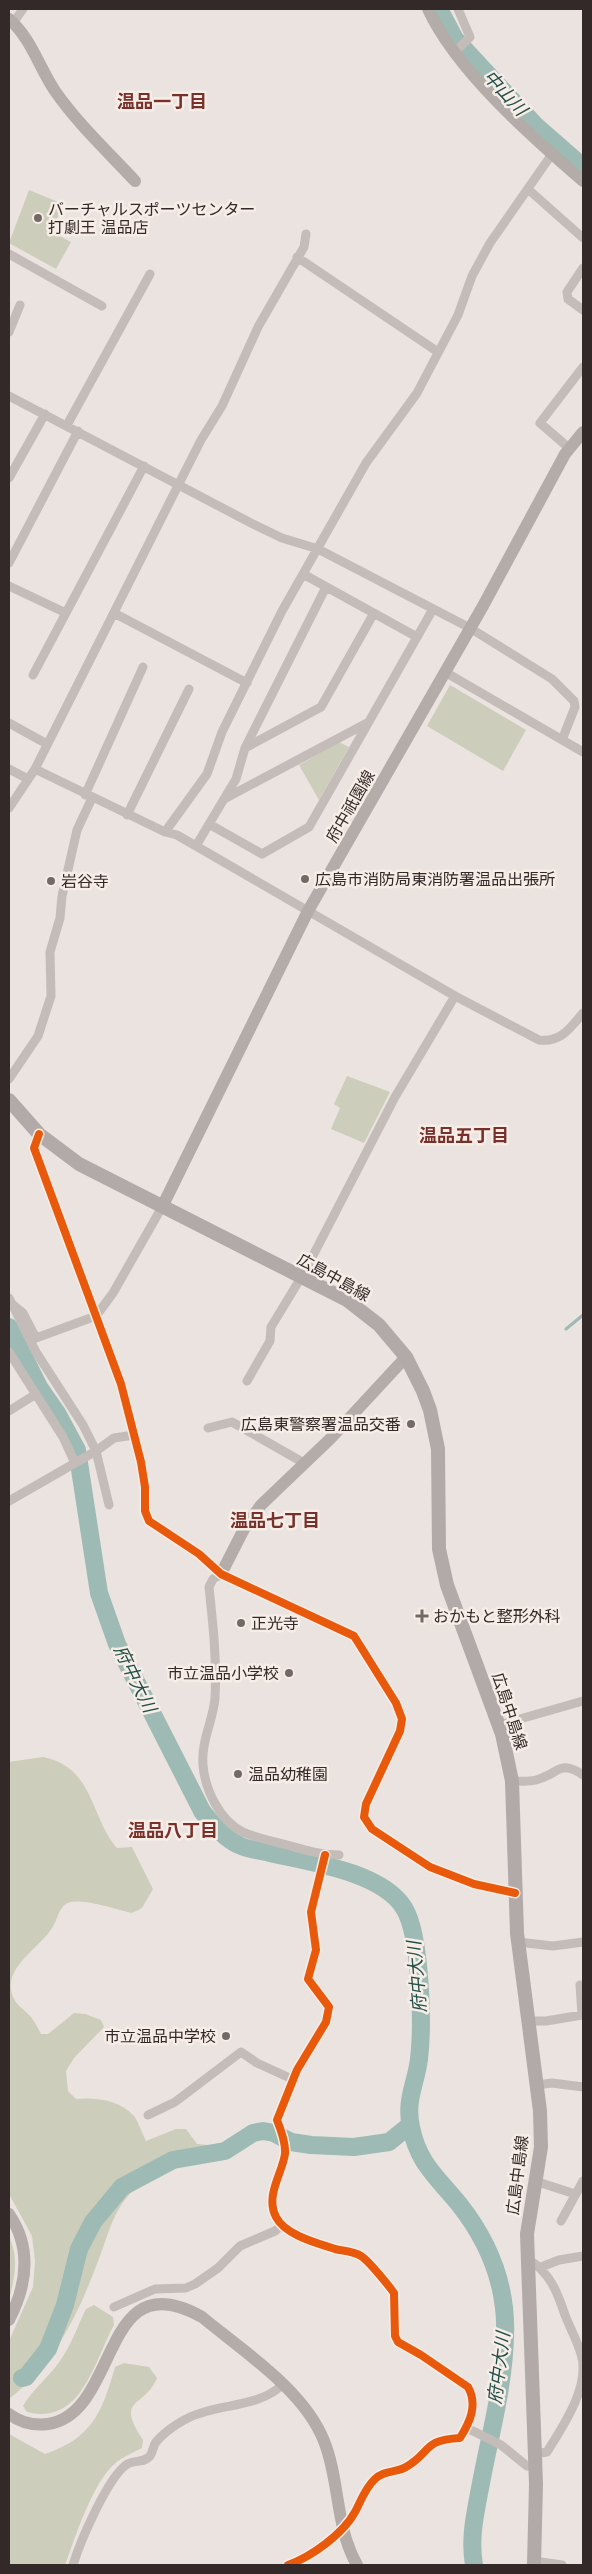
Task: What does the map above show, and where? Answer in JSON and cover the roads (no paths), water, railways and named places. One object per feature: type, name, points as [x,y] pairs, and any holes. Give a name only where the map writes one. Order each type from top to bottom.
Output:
[{"type":"main road","name":"広島中島線","points":[[9,1100],[39,1134],[79,1164],[347,1300],[364,1312],[388,1335],[406,1357],[424,1391],[435,1430],[439,1469],[439,1549],[447,1585],[499,1725],[512,1781],[518,1942],[536,2085],[541,2147],[527,2234],[535,2461],[534,2563]]},
{"type":"street","points":[[23,9],[11,21],[26,37],[56,91],[84,127],[135,181]]},
{"type":"street","points":[[428,9],[438,31],[454,53],[501,104],[552,154],[583,181]]},
{"type":"street","points":[[454,53],[470,37],[458,9]]},
{"type":"street","points":[[165,832],[207,774],[222,732],[304,574],[366,463],[416,393],[458,315],[472,276],[490,243],[529,190],[552,154]]},
{"type":"street","points":[[529,190],[583,238]]},
{"type":"street","points":[[9,808],[35,768],[201,440],[222,406],[258,327],[304,247],[306,234]]},
{"type":"street","points":[[9,254],[102,306]]},
{"type":"street","points":[[298,257],[438,352]]},
{"type":"street","points":[[583,268],[567,292],[568,299],[583,310]]},
{"type":"street","points":[[67,425],[150,274]]},
{"type":"street","points":[[9,332],[20,305]]},
{"type":"street","points":[[569,448],[540,423],[583,367]]},
{"type":"street","points":[[9,396],[282,538],[318,548],[470,628],[552,679],[572,696],[575,707],[562,740]]},
{"type":"street","points":[[9,478],[45,414]]},
{"type":"street","points":[[9,562],[78,431]]},
{"type":"street","name":"府中祇園線","points":[[162,1207],[308,911],[470,628],[569,448],[583,432]]},
{"type":"street","points":[[33,675],[144,466]]},
{"type":"street","points":[[304,574],[417,637]]},
{"type":"street","points":[[9,586],[66,613]]},
{"type":"street","points":[[196,846],[236,779],[245,748],[326,587]]},
{"type":"street","points":[[209,824],[262,854],[309,827],[433,609]]},
{"type":"street","points":[[114,613],[246,683]]},
{"type":"street","points":[[245,748],[321,707],[374,613]]},
{"type":"street","points":[[9,1079],[38,1036],[51,996],[50,952],[60,918],[62,896],[77,830],[88,796],[143,667]]},
{"type":"street","points":[[445,672],[583,752]]},
{"type":"street","points":[[127,815],[190,689]]},
{"type":"street","points":[[223,799],[369,722]]},
{"type":"street","points":[[9,723],[47,744]]},
{"type":"street","points":[[35,768],[127,815],[165,832],[177,835],[455,996],[539,1040],[550,1041],[561,1038],[583,1013]]},
{"type":"street","points":[[9,769],[28,780]]},
{"type":"street","points":[[247,1381],[270,1341],[271,1327],[301,1277],[396,1097],[455,996]]},
{"type":"street","points":[[39,1134],[34,1148],[121,1384],[145,1487],[145,1511],[149,1522],[200,1554],[221,1574],[354,1636],[396,1703],[402,1719],[400,1731],[366,1804],[364,1817],[372,1829],[430,1867],[474,1884],[515,1893]]},
{"type":"street","points":[[10,1301],[23,1313],[36,1338],[96,1316],[113,1293],[162,1207]]},
{"type":"street","points":[[10,1301],[36,1352],[83,1425],[96,1451],[109,1505]]},
{"type":"street","points":[[9,1352],[63,1437],[75,1463]]},
{"type":"street","points":[[339,1855],[324,1856],[242,1832],[226,1818],[215,1803],[207,1787],[203,1765],[204,1739],[215,1700],[210,1587],[213,1580],[221,1574],[244,1529],[261,1504],[330,1439],[406,1357]]},
{"type":"street","points":[[9,1411],[36,1394]]},
{"type":"street","points":[[208,1428],[232,1422],[304,1463]]},
{"type":"street","points":[[9,1501],[96,1451],[114,1438],[134,1435]]},
{"type":"street","points":[[499,1725],[583,1700]]},
{"type":"street","points":[[512,1781],[534,1780],[547,1776],[560,1768],[571,1767],[583,1775]]},
{"type":"street","points":[[288,2565],[302,2560],[342,2529],[354,2513],[363,2494],[375,2479],[386,2472],[406,2468],[440,2439],[460,2438],[469,2429],[472,2404],[472,2395],[468,2387],[398,2342],[395,2336],[394,2293],[377,2275],[368,2261],[360,2254],[336,2249],[281,2226],[274,2215],[273,2198],[275,2182],[285,2153],[282,2132],[277,2120],[292,2080],[326,2022],[329,2007],[308,1979],[316,1950],[312,1912],[324,1856]]},
{"type":"street","points":[[518,1942],[553,1946],[583,1942]]},
{"type":"street","points":[[528,2021],[546,2021],[582,2015],[580,1985]]},
{"type":"street","points":[[148,2115],[176,2102],[241,2052],[257,2063],[292,2080]]},
{"type":"street","points":[[536,2085],[552,2082],[583,2087]]},
{"type":"street","points":[[535,2180],[575,2194]]},
{"type":"street","points":[[561,2221],[583,2181]]},
{"type":"street","points":[[9,2214],[19,2232],[26,2258],[23,2284],[9,2320]]},
{"type":"street","points":[[114,2307],[155,2289],[186,2288],[195,2284],[218,2268],[240,2246],[275,2231],[281,2226]]},
{"type":"street","points":[[541,2267],[559,2260],[583,2256]]},
{"type":"street","points":[[469,2429],[501,2445],[526,2466],[547,2452],[574,2409],[581,2382],[582,2356],[556,2290],[541,2267],[528,2259]]},
{"type":"street","points":[[147,2293],[152,2306]]},
{"type":"street","points":[[12,2416],[39,2425],[54,2423],[79,2408],[92,2390],[120,2330],[141,2310],[152,2306],[175,2306],[202,2318],[283,2384],[298,2399],[313,2419],[324,2441],[342,2529],[357,2565]]},
{"type":"street","points":[[73,2565],[113,2477],[127,2463],[141,2462],[150,2456],[156,2442],[174,2427],[200,2413],[231,2407],[276,2391],[283,2384]]},
{"type":"street","points":[[534,2563],[562,2565]]},
{"type":"waterway","name":"中山川","points":[[439,9],[455,39],[535,125],[583,167]]},
{"type":"waterway","points":[[566,1329],[583,1315]]},
{"type":"waterway","name":"府中大川","points":[[9,1327],[39,1387],[57,1413],[77,1450],[99,1593],[117,1644],[202,1811],[223,1834],[243,1847],[343,1870],[379,1885],[394,1896],[404,1908],[410,1921],[417,1959],[421,2025],[418,2068],[409,2108],[414,2140],[429,2169],[459,2204],[479,2234],[494,2266],[503,2300],[505,2318],[502,2373],[474,2524],[472,2544],[474,2565]]},
{"type":"waterway","points":[[22,2378],[26,2377],[48,2349],[65,2305],[79,2249],[93,2222],[122,2187],[173,2160],[225,2151],[253,2133],[263,2131],[274,2133],[291,2142],[311,2145],[354,2147],[389,2142],[410,2125]]},
{"type":"place","name":"バーチャルスポーツセンター 打劇王 温品店","points":[[38,218]]},
{"type":"place","name":"広島市消防局東消防署温品出張所","points":[[305,879]]},
{"type":"place","name":"岩谷寺","points":[[51,881]]},
{"type":"place","name":"広島東警察署温品交番","points":[[411,1424]]},
{"type":"place","name":"おかもと整形外科","points":[[422,1616]]},
{"type":"place","name":"正光寺","points":[[241,1623]]},
{"type":"place","name":"市立温品小学校","points":[[289,1673]]},
{"type":"place","name":"温品幼稚園","points":[[238,1774]]},
{"type":"place","name":"市立温品中学校","points":[[226,2036]]},
{"type":"district","name":"温品一丁目","points":[[162,102]]},
{"type":"district","name":"温品五丁目","points":[[464,1136]]},
{"type":"district","name":"温品七丁目","points":[[275,1521]]},
{"type":"district","name":"温品八丁目","points":[[173,1831]]}]
